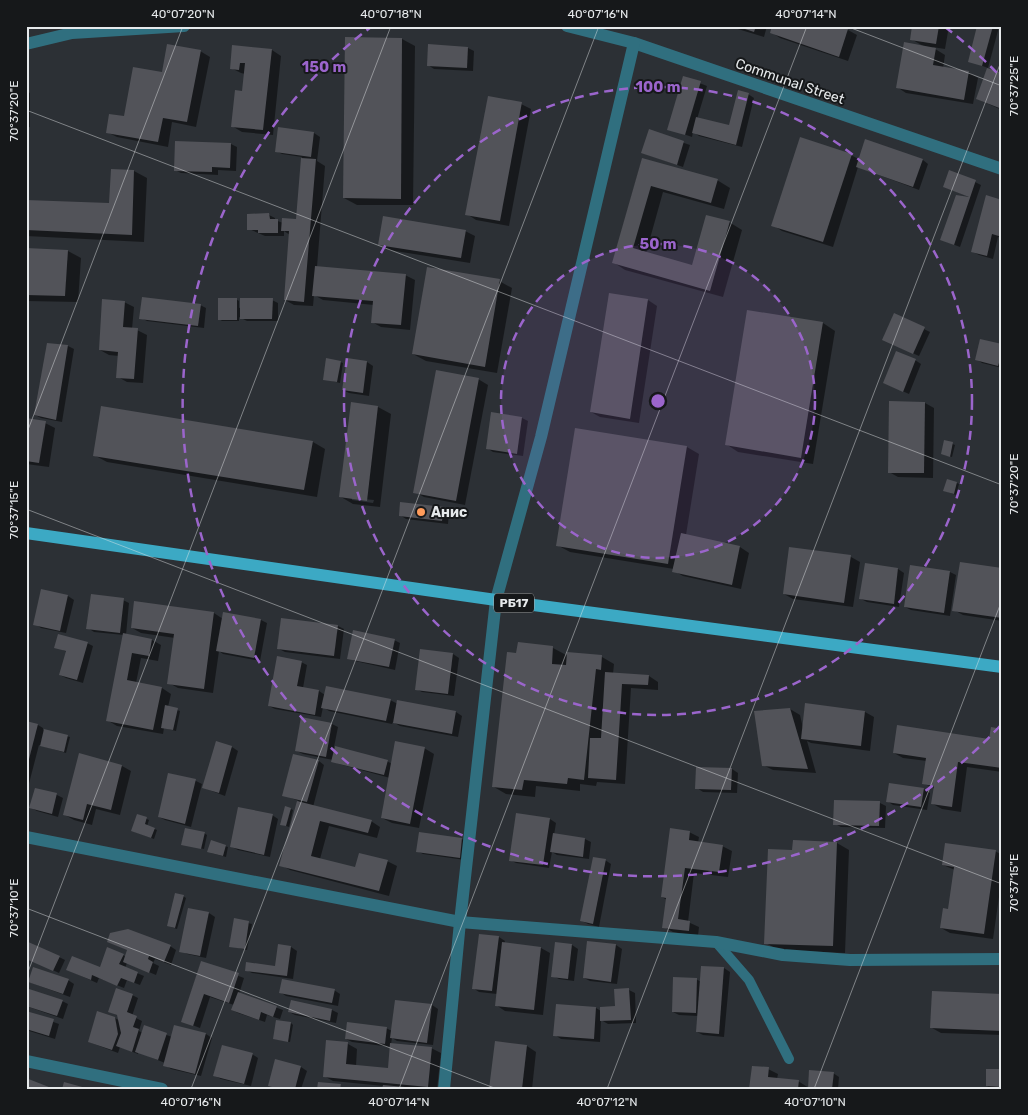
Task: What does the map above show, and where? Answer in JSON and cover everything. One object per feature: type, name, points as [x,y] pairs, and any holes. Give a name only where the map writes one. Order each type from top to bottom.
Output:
[{"type":"main road","name":"РБ17","points":[[26,533],[496,600],[1002,667]]},
{"type":"street","points":[[26,44],[72,30],[184,26]]},
{"type":"street","name":"Communal Street","points":[[567,26],[590,29],[634,43],[1002,169]]},
{"type":"street","points":[[444,1089],[460,922],[496,600],[541,437],[634,43]]},
{"type":"street","points":[[26,837],[460,922],[716,942],[783,955],[850,960],[1002,959]]},
{"type":"street","points":[[26,1062],[162,1089]]},
{"type":"lane","points":[[716,942],[749,980],[789,1059]]},
{"type":"building","points":[[736,26],[756,26],[754,32]]},
{"type":"building","points":[[772,26],[841,26],[848,29],[839,57],[770,33]]},
{"type":"building","points":[[912,26],[939,26],[936,44],[910,40]]},
{"type":"building","points":[[977,26],[993,26],[982,66],[968,62]]},
{"type":"building","points":[[345,37],[402,38],[401,199],[343,198]]},
{"type":"building","points":[[904,42],[936,48],[933,65],[969,71],[964,100],[896,88]]},
{"type":"building","points":[[167,44],[201,50],[187,122],[163,118],[158,142],[106,133],[109,114],[124,116],[133,67],[162,72]]},
{"type":"building","points":[[428,44],[468,47],[467,68],[427,66]]},
{"type":"building","points":[[232,45],[272,49],[263,130],[231,127],[235,90],[242,91],[245,63],[240,63],[239,70],[230,69]]},
{"type":"building","points":[[987,68],[1002,73],[1002,109],[976,99]]},
{"type":"building","points":[[683,76],[701,81],[685,135],[667,130]]},
{"type":"building","points":[[738,90],[749,93],[736,145],[692,133],[696,117],[729,125]]},
{"type":"building","points":[[488,96],[522,102],[500,221],[465,215]]},
{"type":"building","points":[[278,127],[314,132],[311,157],[275,152]]},
{"type":"building","points":[[649,129],[684,141],[677,165],[641,153]]},
{"type":"building","points":[[800,137],[852,154],[823,242],[771,226]]},
{"type":"building","points":[[865,139],[923,159],[913,187],[856,167]]},
{"type":"building","points":[[175,141],[231,143],[230,168],[212,167],[212,172],[174,171]]},
{"type":"building","points":[[301,158],[316,159],[304,302],[284,300],[289,231],[281,231],[282,218],[296,219]]},
{"type":"building","points":[[642,158],[718,179],[711,203],[651,186],[633,248],[692,265],[706,215],[730,221],[710,291],[612,263]]},
{"type":"building","points":[[111,169],[134,170],[132,235],[26,230],[26,200],[109,203]]},
{"type":"building","points":[[949,170],[976,180],[954,245],[940,240],[956,195],[969,197],[943,187]]},
{"type":"building","points":[[986,195],[1002,200],[1002,237],[992,234],[987,256],[971,252]]},
{"type":"building","points":[[269,213],[270,219],[278,219],[278,233],[258,233],[258,230],[247,230],[247,214]]},
{"type":"building","points":[[383,216],[466,230],[461,258],[378,245]]},
{"type":"building","points":[[26,248],[68,250],[65,296],[26,295]]},
{"type":"building","points":[[315,266],[406,274],[401,325],[371,323],[373,301],[312,296]]},
{"type":"building","points":[[427,267],[500,279],[485,367],[412,354]]},
{"type":"building","points":[[609,293],[648,299],[630,419],[590,412]]},
{"type":"building","points":[[142,297],[201,304],[198,326],[139,319]]},
{"type":"building","points":[[218,298],[237,298],[237,320],[218,320]]},
{"type":"building","points":[[240,298],[273,298],[272,319],[240,319]]},
{"type":"building","points":[[102,299],[125,301],[123,327],[138,328],[134,379],[116,378],[118,352],[99,350]]},
{"type":"building","points":[[747,310],[823,322],[801,458],[725,445]]},
{"type":"building","points":[[894,313],[925,327],[913,354],[882,340]]},
{"type":"building","points":[[980,339],[1002,344],[1002,353],[998,366],[975,360]]},
{"type":"building","points":[[47,343],[68,345],[56,420],[34,415]]},
{"type":"building","points":[[896,351],[916,359],[903,392],[883,383]]},
{"type":"building","points":[[326,358],[341,361],[337,382],[323,380]]},
{"type":"building","points":[[347,358],[367,361],[363,393],[342,390]]},
{"type":"building","points":[[436,370],[479,378],[456,501],[413,493]]},
{"type":"building","points":[[889,401],[925,402],[924,473],[888,473]]},
{"type":"building","points":[[351,402],[378,406],[367,501],[339,497]]},
{"type":"building","points":[[101,406],[313,441],[304,490],[93,456]]},
{"type":"building","points":[[491,412],[522,417],[517,454],[486,449]]},
{"type":"building","points":[[26,418],[46,421],[39,463],[26,461]]},
{"type":"building","points":[[575,428],[687,446],[668,564],[556,546]]},
{"type":"building","points":[[944,440],[953,442],[950,457],[941,454]]},
{"type":"building","points":[[947,479],[957,482],[954,494],[943,491]]},
{"type":"building","name":"Анис","points":[[400,502],[444,507],[442,521],[399,516]]},
{"type":"building","points":[[681,533],[740,546],[732,585],[672,572]]},
{"type":"building","points":[[789,547],[851,555],[844,603],[783,594]]},
{"type":"building","points":[[960,562],[1002,568],[1002,618],[952,611]]},
{"type":"building","points":[[865,563],[898,568],[894,604],[859,599]]},
{"type":"building","points":[[910,565],[950,571],[944,613],[904,607]]},
{"type":"building","points":[[41,589],[68,595],[60,631],[33,625]]},
{"type":"building","points":[[91,594],[124,598],[120,633],[86,629]]},
{"type":"building","points":[[134,601],[214,612],[204,689],[167,684],[174,634],[131,628]]},
{"type":"building","points":[[223,612],[261,619],[254,658],[216,651]]},
{"type":"building","points":[[281,618],[338,625],[334,656],[277,649]]},
{"type":"building","points":[[353,630],[395,639],[389,667],[347,659]]},
{"type":"building","points":[[123,633],[152,639],[149,656],[132,653],[127,680],[162,687],[153,730],[106,721]]},
{"type":"building","points":[[58,634],[88,642],[77,680],[59,675],[66,651],[54,648]]},
{"type":"building","points":[[518,642],[553,646],[552,664],[566,665],[567,652],[602,655],[601,670],[596,669],[584,780],[568,778],[567,784],[524,780],[522,790],[492,787],[507,652],[516,653]]},
{"type":"building","points":[[420,649],[453,653],[448,694],[415,690]]},
{"type":"building","points":[[277,656],[302,661],[297,686],[319,690],[315,715],[268,706]]},
{"type":"building","points":[[605,672],[649,675],[648,685],[622,684],[616,780],[588,778],[590,738],[601,738]]},
{"type":"building","points":[[326,686],[391,699],[386,721],[321,708]]},
{"type":"building","points":[[397,700],[456,711],[452,734],[393,723]]},
{"type":"building","points":[[805,703],[865,711],[861,746],[801,739]]},
{"type":"building","points":[[165,705],[178,708],[173,730],[161,728]]},
{"type":"building","points":[[790,708],[808,769],[762,766],[754,711]]},
{"type":"building","points":[[301,717],[332,723],[326,757],[295,751]]},
{"type":"building","points":[[26,721],[38,724],[27,767],[26,767]]},
{"type":"building","points":[[897,725],[989,739],[991,727],[1002,729],[1002,768],[958,762],[952,807],[931,804],[934,786],[922,784],[926,758],[893,753]]},
{"type":"building","points":[[44,729],[68,735],[64,752],[40,746]]},
{"type":"building","points":[[216,741],[232,746],[219,793],[202,788]]},
{"type":"building","points":[[395,741],[425,747],[410,824],[381,818]]},
{"type":"building","points":[[335,746],[388,760],[384,775],[331,762]]},
{"type":"building","points":[[79,753],[122,765],[111,810],[87,804],[83,820],[63,815]]},
{"type":"building","points":[[293,754],[319,760],[307,802],[282,796]]},
{"type":"building","points":[[696,767],[732,768],[731,790],[695,789]]},
{"type":"building","points":[[168,773],[196,779],[185,824],[158,817]]},
{"type":"building","points":[[889,783],[924,788],[921,807],[886,802]]},
{"type":"building","points":[[35,788],[57,793],[52,814],[29,808]]},
{"type":"building","points":[[834,800],[880,801],[879,826],[833,825]]},
{"type":"building","points":[[297,801],[372,820],[368,833],[320,821],[311,856],[355,867],[359,853],[388,860],[379,891],[279,866]]},
{"type":"building","points":[[285,806],[291,808],[286,826],[280,825]]},
{"type":"building","points":[[238,807],[273,814],[264,855],[230,847]]},
{"type":"building","points":[[516,813],[550,818],[543,865],[509,861]]},
{"type":"building","points":[[137,814],[147,817],[145,824],[155,828],[151,838],[131,831]]},
{"type":"building","points":[[185,828],[205,832],[201,849],[181,845]]},
{"type":"building","points":[[670,828],[690,831],[689,840],[723,845],[719,872],[685,868],[678,919],[690,921],[689,931],[662,928],[666,898],[661,897]]},
{"type":"building","points":[[419,832],[462,838],[460,858],[416,852]]},
{"type":"building","points":[[553,833],[585,838],[583,857],[550,852]]},
{"type":"building","points":[[211,840],[226,845],[223,856],[207,852]]},
{"type":"building","points":[[793,840],[837,842],[833,946],[764,944],[768,849],[792,850]]},
{"type":"building","points":[[945,843],[996,850],[984,934],[940,928],[943,908],[948,909],[954,867],[942,865]]},
{"type":"building","points":[[593,857],[606,859],[593,924],[580,921]]},
{"type":"building","points":[[175,893],[184,895],[175,928],[167,926]]},
{"type":"building","points":[[188,908],[209,912],[200,956],[179,952]]},
{"type":"building","points":[[234,918],[249,921],[245,949],[229,947]]},
{"type":"building","points":[[128,929],[171,945],[164,962],[149,956],[148,959],[153,962],[149,973],[123,962],[127,950],[107,942],[110,933]]},
{"type":"building","points":[[479,934],[499,936],[492,991],[472,989]]},
{"type":"building","points":[[26,941],[60,956],[53,971],[26,959]]},
{"type":"building","points":[[587,941],[616,944],[611,982],[583,978]]},
{"type":"building","points":[[502,942],[541,947],[534,1010],[495,1006]]},
{"type":"building","points":[[555,942],[572,944],[568,979],[551,977]]},
{"type":"building","points":[[278,944],[291,946],[287,976],[245,971],[246,962],[275,966]]},
{"type":"building","points":[[107,947],[124,954],[119,964],[138,972],[134,983],[121,978],[117,986],[92,975],[91,980],[66,970],[72,956],[100,967]]},
{"type":"building","points":[[201,961],[239,973],[229,1003],[204,994],[193,1026],[181,1022]]},
{"type":"building","points":[[701,966],[724,967],[719,1034],[696,1032]]},
{"type":"building","points":[[33,967],[69,979],[63,994],[28,982]]},
{"type":"building","points":[[673,977],[697,978],[696,1013],[672,1012]]},
{"type":"building","points":[[282,979],[335,989],[332,1003],[279,993]]},
{"type":"building","points":[[26,988],[63,1000],[57,1016],[26,1006]]},
{"type":"building","points":[[116,988],[133,994],[127,1012],[137,1016],[133,1027],[139,1029],[132,1052],[116,1046],[121,1033],[117,1015],[108,1012]]},
{"type":"building","points":[[629,988],[631,1020],[600,1021],[600,1007],[615,1006],[614,989]]},
{"type":"building","points":[[932,991],[1002,994],[1002,1031],[930,1028]]},
{"type":"building","points":[[238,992],[277,1006],[273,1017],[261,1012],[259,1020],[231,1010]]},
{"type":"building","points":[[291,1000],[332,1009],[330,1021],[288,1012]]},
{"type":"building","points":[[395,1000],[432,1004],[427,1043],[390,1038]]},
{"type":"building","points":[[556,1004],[596,1007],[594,1039],[553,1036]]},
{"type":"building","points":[[26,1011],[54,1019],[49,1036],[26,1029]]},
{"type":"building","points":[[97,1011],[115,1017],[118,1034],[112,1050],[88,1042]]},
{"type":"building","points":[[276,1020],[291,1022],[288,1042],[273,1039]]},
{"type":"building","points":[[347,1022],[387,1027],[385,1044],[345,1039]]},
{"type":"building","points":[[144,1025],[167,1033],[158,1060],[135,1052]]},
{"type":"building","points":[[174,1025],[206,1033],[195,1074],[163,1066]]},
{"type":"building","points":[[326,1040],[348,1042],[346,1064],[388,1068],[390,1043],[432,1047],[428,1087],[323,1077]]},
{"type":"building","points":[[495,1041],[527,1045],[522,1089],[489,1089]]},
{"type":"building","points":[[222,1045],[253,1053],[244,1084],[213,1076]]},
{"type":"building","points":[[275,1059],[301,1066],[295,1089],[280,1089],[268,1086]]},
{"type":"building","points":[[752,1066],[769,1067],[768,1077],[799,1080],[798,1089],[749,1089]]},
{"type":"building","points":[[986,1069],[1002,1069],[1002,1087],[986,1086]]},
{"type":"building","points":[[809,1070],[834,1072],[832,1089],[808,1089]]},
{"type":"building","points":[[26,1078],[54,1089],[26,1089]]},
{"type":"building","points":[[64,1082],[86,1088],[86,1089],[62,1089]]},
{"type":"building","points":[[318,1082],[341,1084],[340,1089],[317,1089]]},
{"type":"building","points":[[383,1085],[405,1087],[405,1089],[382,1089]]},
{"type":"place","name":"Анис","points":[[421,512]]}]
